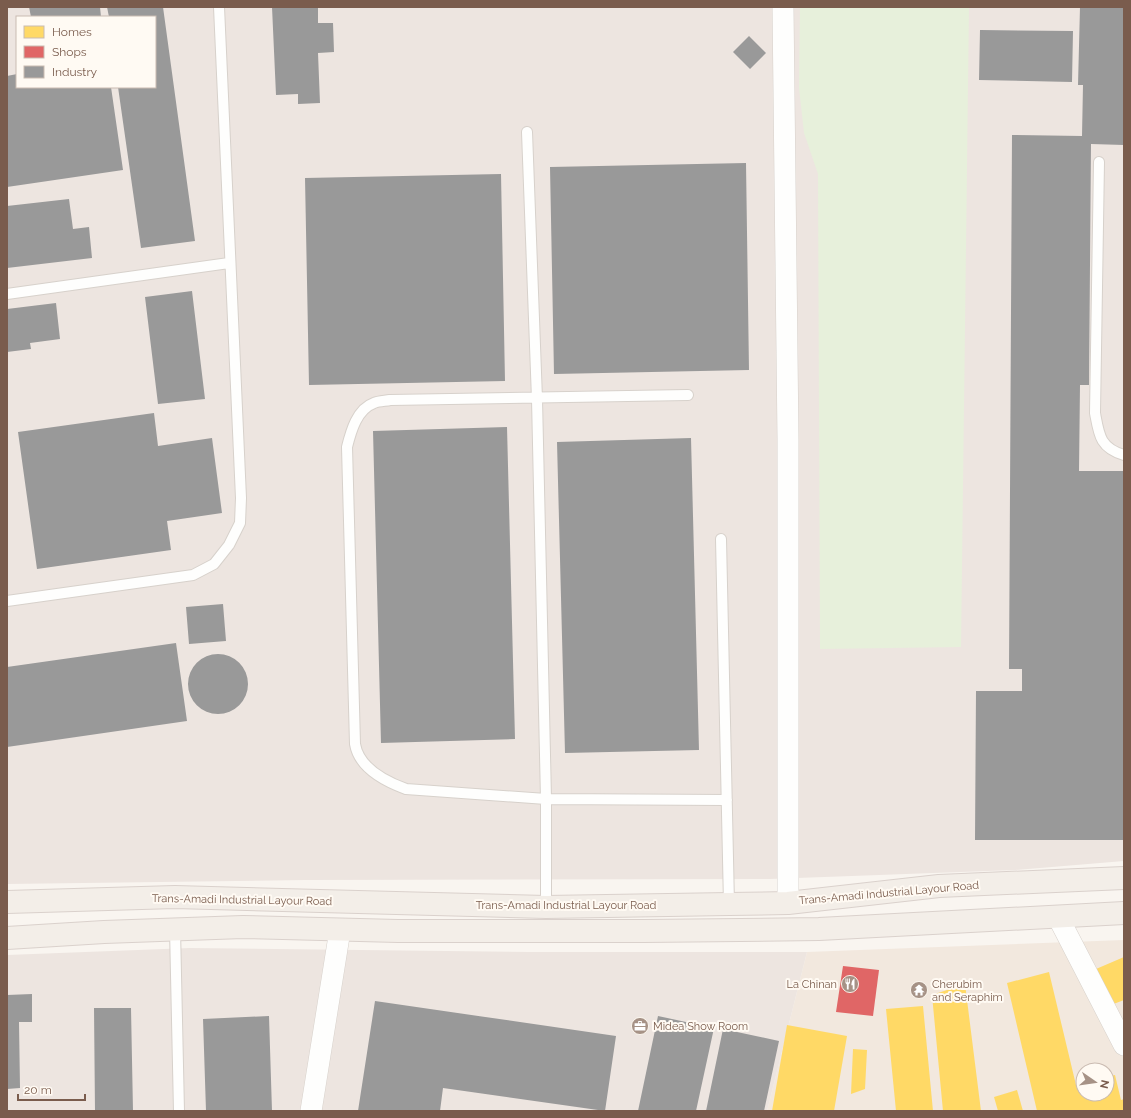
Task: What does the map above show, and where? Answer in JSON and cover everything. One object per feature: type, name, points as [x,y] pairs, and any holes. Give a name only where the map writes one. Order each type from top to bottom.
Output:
[{"type":"main road","name":"Trans-Amadi Industrial Layour Road","points":[[7,902],[175,897],[546,907],[788,903],[939,886],[1124,878]]},
{"type":"main road","points":[[7,938],[243,927],[398,931],[811,929],[1124,913]]},
{"type":"street","points":[[782,7],[788,439],[788,903]]},
{"type":"street","points":[[1058,917],[1124,1046]]},
{"type":"street","points":[[311,1111],[340,930]]},
{"type":"lane","points":[[7,601],[193,575],[214,564],[229,545],[240,523],[241,498],[219,7]]},
{"type":"lane","points":[[526,132],[537,399],[546,800],[546,907]]},
{"type":"lane","points":[[1099,162],[1095,413],[1100,436],[1110,450],[1124,455]]},
{"type":"lane","points":[[7,294],[230,263]]},
{"type":"lane","points":[[688,396],[390,400],[373,403],[360,414],[352,429],[348,447],[355,744],[357,755],[370,770],[391,783],[406,789],[546,800],[727,800]]},
{"type":"lane","points":[[721,540],[729,904]]},
{"type":"lane","points":[[175,929],[179,1111]]},
{"type":"shaded area","points":[[7,7],[1124,7],[1124,861],[1015,870],[770,879],[305,880],[7,884]]},
{"type":"shaded area","points":[[1124,940],[1124,1111],[767,1111],[807,952]]},
{"type":"shaded area","points":[[190,948],[528,952],[807,952],[767,1111],[7,1111],[7,955]]},
{"type":"green space","points":[[800,7],[969,7],[961,647],[820,649],[818,174],[804,133],[799,88]]},
{"type":"building: Homes","points":[[1124,957],[1124,1000],[1111,1005],[1096,969]]},
{"type":"building: Homes","points":[[1049,972],[1075,1081],[1075,1102],[1115,1102],[1115,1075],[1121,1100],[1124,1099],[1124,1111],[1037,1111],[1007,983]]},
{"type":"building: Homes","points":[[965,984],[981,1111],[943,1111],[932,995]]},
{"type":"building: Homes","points":[[923,1006],[933,1111],[896,1111],[886,1009]]},
{"type":"building: Homes","points":[[787,1025],[847,1036],[834,1111],[772,1111]]},
{"type":"building: Homes","points":[[853,1049],[867,1050],[865,1089],[851,1094]]},
{"type":"building: Homes","points":[[1017,1090],[1023,1111],[998,1111],[994,1097]]},
{"type":"building: Shops","points":[[843,966],[879,970],[873,1016],[836,1012]]},
{"type":"building: Industry","points":[[29,7],[100,7],[101,16],[31,16]]},
{"type":"building: Industry","points":[[107,7],[163,7],[195,241],[141,248],[118,88],[156,88],[156,16],[109,16]]},
{"type":"building: Industry","points":[[272,7],[318,7],[318,23],[333,23],[334,52],[318,53],[320,103],[298,104],[298,94],[276,95]]},
{"type":"building: Industry","points":[[1080,7],[1124,7],[1124,145],[1091,144],[1089,385],[1080,385],[1079,471],[1124,471],[1124,840],[975,840],[976,691],[1022,691],[1022,669],[1009,669],[1012,135],[1082,136],[1083,85],[1078,85]]},
{"type":"building: Industry","points":[[980,30],[1073,31],[1072,82],[979,80]]},
{"type":"building: Industry","points":[[749,36],[766,53],[750,69],[733,52]]},
{"type":"building: Industry","points":[[16,74],[16,88],[111,88],[123,170],[7,187],[7,76]]},
{"type":"building: Industry","points":[[746,163],[749,370],[554,374],[550,167]]},
{"type":"building: Industry","points":[[501,174],[505,381],[309,385],[305,178]]},
{"type":"building: Industry","points":[[69,199],[73,229],[89,227],[92,258],[7,268],[7,206]]},
{"type":"building: Industry","points":[[192,291],[205,399],[158,404],[145,297]]},
{"type":"building: Industry","points":[[56,303],[60,339],[30,343],[31,349],[7,352],[7,309]]},
{"type":"building: Industry","points":[[154,413],[158,446],[212,438],[222,513],[167,521],[171,550],[37,569],[18,432]]},
{"type":"building: Industry","points":[[507,427],[515,739],[381,743],[373,431]]},
{"type":"building: Industry","points":[[691,438],[699,750],[565,753],[557,442]]},
{"type":"building: Industry","points":[[223,604],[226,641],[189,644],[186,607]]},
{"type":"building: Industry","points":[[176,643],[187,721],[7,747],[7,667]]},
{"type":"building: Industry","points":[[212,654],[224,654],[235,659],[243,667],[248,678],[246,696],[235,709],[224,714],[212,714],[201,709],[193,701],[188,690],[188,678],[193,667],[201,659]]},
{"type":"building: Industry","points":[[32,994],[32,1022],[19,1022],[20,1088],[7,1089],[7,995]]},
{"type":"building: Industry","points":[[375,1001],[616,1036],[605,1111],[443,1088],[440,1111],[358,1111]]},
{"type":"building: Industry","points":[[94,1008],[131,1008],[133,1111],[95,1111]]},
{"type":"building: Industry","points":[[269,1016],[272,1111],[206,1111],[203,1019]]},
{"type":"building: Industry","points":[[658,1016],[714,1028],[696,1111],[638,1111]]},
{"type":"building: Industry","points":[[723,1029],[779,1041],[764,1111],[706,1111]]},
{"type":"place","name":"La Chinan","points":[[850,984]]},
{"type":"place","name":"Cherubim and Seraphim","points":[[919,990]]},
{"type":"place","name":"Midea Show Room","points":[[640,1026]]}]
